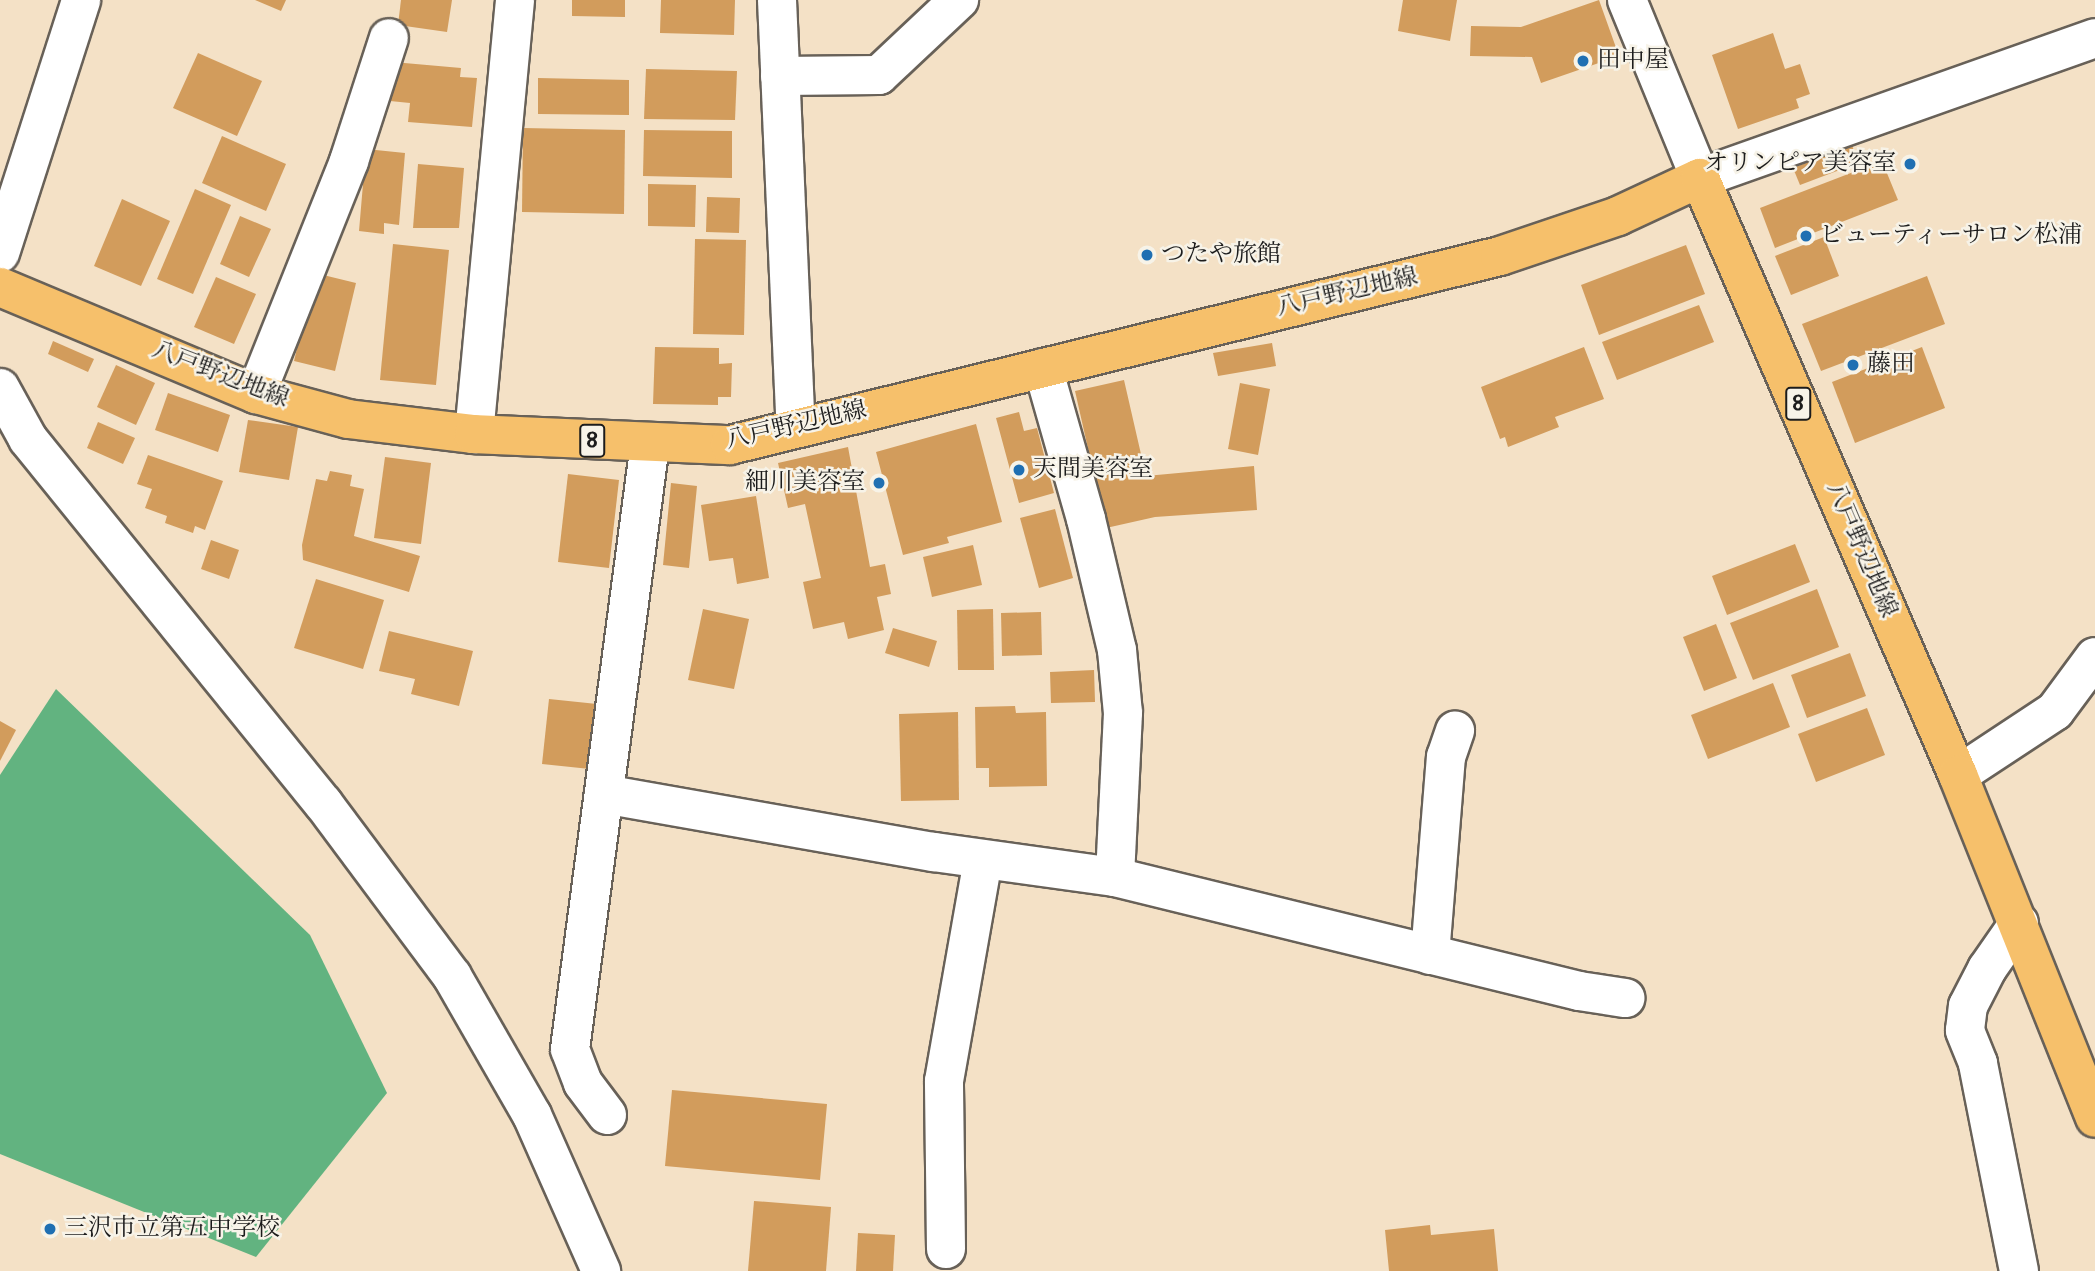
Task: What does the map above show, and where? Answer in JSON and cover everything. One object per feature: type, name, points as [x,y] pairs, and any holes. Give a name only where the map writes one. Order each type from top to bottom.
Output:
[{"type":"main road","name":"八戸野辺地線","points":[[0,287],[256,394],[348,419],[474,434],[650,444],[730,445],[1500,256],[1618,216],[1700,178],[1958,775],[2020,923],[2095,1118]]},
{"type":"street","points":[[0,253],[81,0]]},
{"type":"street","points":[[474,434],[515,0]]},
{"type":"street","points":[[777,0],[796,428]]},
{"type":"street","points":[[780,76],[879,75],[959,0]]},
{"type":"street","points":[[1627,0],[1700,178],[2095,38]]},
{"type":"street","points":[[256,394],[349,161],[389,38]]},
{"type":"street","points":[[1043,368],[1086,519],[1117,650],[1123,713],[1115,877]]},
{"type":"street","points":[[0,388],[28,439],[323,803],[452,976],[532,1115],[601,1271]]},
{"type":"street","points":[[607,1115],[583,1083],[570,1049],[650,444]]},
{"type":"street","points":[[1958,775],[2055,711],[2095,657]]},
{"type":"street","points":[[1430,955],[1446,757],[1455,731]]},
{"type":"street","points":[[604,794],[983,859],[1115,877],[1430,955],[1625,998]]},
{"type":"street","points":[[946,1249],[944,1081],[983,859]]},
{"type":"street","points":[[2019,1271],[1978,1063],[1965,1030],[1968,1006],[1980,982],[2020,923]]},
{"type":"green space","points":[[56,689],[310,935],[387,1093],[256,1257],[0,1154],[0,775]]},
{"type":"building","points":[[255,0],[286,0],[281,11]]},
{"type":"building","points":[[401,0],[452,0],[447,32],[398,25]]},
{"type":"building","points":[[572,0],[625,0],[625,17],[572,16]]},
{"type":"building","points":[[661,0],[735,0],[734,35],[660,33]]},
{"type":"building","points":[[1403,0],[1457,0],[1450,41],[1398,31]]},
{"type":"building","points":[[1599,0],[1619,56],[1541,83],[1532,57],[1470,56],[1471,26],[1521,27]]},
{"type":"building","points":[[1773,33],[1785,69],[1800,64],[1810,94],[1796,99],[1799,108],[1738,129],[1712,55]]},
{"type":"building","points":[[198,53],[262,81],[237,136],[173,108]]},
{"type":"building","points":[[393,62],[461,68],[460,77],[477,78],[472,127],[408,122],[410,103],[390,101]]},
{"type":"building","points":[[646,69],[737,71],[735,120],[644,119]]},
{"type":"building","points":[[538,78],[629,80],[629,115],[538,114]]},
{"type":"building","points":[[523,128],[625,130],[624,214],[522,212]]},
{"type":"building","points":[[644,130],[732,131],[732,178],[643,176]]},
{"type":"building","points":[[222,136],[286,164],[266,211],[202,183]]},
{"type":"building","points":[[1852,145],[1858,163],[1800,185],[1793,168]]},
{"type":"building","points":[[366,149],[405,153],[399,225],[384,223],[384,234],[359,231]]},
{"type":"building","points":[[1882,161],[1898,200],[1775,248],[1760,208]]},
{"type":"building","points":[[418,164],[464,168],[459,228],[413,228]]},
{"type":"building","points":[[648,184],[696,185],[695,227],[648,226]]},
{"type":"building","points":[[195,189],[231,205],[193,294],[157,279]]},
{"type":"building","points":[[707,197],[740,198],[739,233],[706,232]]},
{"type":"building","points":[[122,199],[170,221],[141,286],[94,266]]},
{"type":"building","points":[[240,216],[271,229],[249,277],[220,264]]},
{"type":"building","points":[[1824,237],[1839,276],[1791,295],[1775,256]]},
{"type":"building","points":[[695,239],[746,240],[744,335],[693,334]]},
{"type":"building","points":[[393,244],[449,250],[436,385],[380,380]]},
{"type":"building","points":[[1686,245],[1705,294],[1599,335],[1581,285]]},
{"type":"building","points":[[315,273],[356,283],[335,371],[294,361]]},
{"type":"building","points":[[1927,276],[1945,324],[1821,371],[1802,324]]},
{"type":"building","points":[[216,277],[256,294],[234,344],[194,327]]},
{"type":"building","points":[[1699,305],[1714,342],[1617,380],[1602,342]]},
{"type":"building","points":[[53,341],[94,359],[88,372],[48,354]]},
{"type":"building","points":[[1272,343],[1276,366],[1218,376],[1213,353]]},
{"type":"building","points":[[655,347],[719,348],[719,364],[732,363],[731,397],[718,397],[718,405],[653,404]]},
{"type":"building","points":[[1584,347],[1604,399],[1555,417],[1559,427],[1508,447],[1505,437],[1500,439],[1481,387]]},
{"type":"building","points":[[1922,347],[1945,408],[1855,443],[1832,382]]},
{"type":"building","points":[[116,365],[155,383],[136,425],[97,407]]},
{"type":"building","points":[[1124,380],[1146,476],[1254,466],[1257,510],[1155,517],[1106,528],[1075,391]]},
{"type":"building","points":[[1240,383],[1270,389],[1258,455],[1228,449]]},
{"type":"building","points":[[168,393],[230,415],[218,452],[155,430]]},
{"type":"building","points":[[1019,412],[1024,431],[1037,428],[1054,493],[1019,503],[996,418]]},
{"type":"building","points":[[248,420],[298,427],[289,480],[239,472]]},
{"type":"building","points":[[98,422],[135,438],[123,464],[87,448]]},
{"type":"building","points":[[976,424],[1002,522],[947,537],[949,543],[903,555],[876,452]]},
{"type":"building","points":[[848,447],[870,567],[885,564],[891,594],[877,597],[884,630],[848,639],[844,622],[813,629],[803,582],[821,578],[805,504],[788,508],[778,463]]},
{"type":"building","points":[[148,455],[223,481],[205,530],[195,526],[193,533],[165,523],[167,516],[145,508],[152,489],[137,484]]},
{"type":"building","points":[[385,457],[431,463],[421,544],[374,538]]},
{"type":"building","points":[[330,471],[352,475],[350,486],[364,489],[354,536],[420,556],[409,592],[303,560],[302,545],[316,479],[327,481]]},
{"type":"building","points":[[568,474],[619,480],[609,568],[558,562]]},
{"type":"building","points":[[671,483],[697,486],[689,568],[663,565]]},
{"type":"building","points":[[756,496],[769,578],[737,584],[733,558],[709,561],[701,505]]},
{"type":"building","points":[[1055,509],[1073,578],[1039,588],[1020,518]]},
{"type":"building","points":[[211,540],[239,550],[229,579],[201,569]]},
{"type":"building","points":[[1795,544],[1810,582],[1727,615],[1712,576]]},
{"type":"building","points":[[973,545],[982,585],[932,597],[923,557]]},
{"type":"building","points":[[316,579],[384,600],[363,669],[294,648]]},
{"type":"building","points":[[1817,589],[1839,647],[1753,680],[1730,623]]},
{"type":"building","points":[[703,609],[749,619],[734,689],[688,680]]},
{"type":"building","points":[[993,609],[994,670],[958,670],[957,610]]},
{"type":"building","points":[[1041,612],[1042,655],[1002,656],[1001,613]]},
{"type":"building","points":[[1716,624],[1737,678],[1704,691],[1683,637]]},
{"type":"building","points":[[893,628],[937,641],[929,667],[885,653]]},
{"type":"building","points":[[389,631],[473,651],[459,706],[411,694],[415,679],[379,671]]},
{"type":"building","points":[[1850,653],[1866,696],[1807,718],[1791,675]]},
{"type":"building","points":[[1094,670],[1095,702],[1051,703],[1050,672]]},
{"type":"building","points":[[1773,683],[1790,727],[1708,759],[1691,715]]},
{"type":"building","points":[[549,699],[597,704],[590,769],[542,764]]},
{"type":"building","points":[[1015,706],[1016,713],[1046,712],[1047,786],[989,787],[989,768],[976,768],[975,707]]},
{"type":"building","points":[[1867,708],[1885,755],[1816,782],[1798,734]]},
{"type":"building","points":[[958,712],[959,800],[901,801],[899,714]]},
{"type":"building","points":[[0,721],[16,730],[0,761]]},
{"type":"building","points":[[672,1090],[827,1104],[820,1180],[665,1166]]},
{"type":"building","points":[[754,1201],[831,1207],[826,1271],[748,1271]]},
{"type":"building","points":[[1430,1225],[1431,1235],[1494,1229],[1498,1271],[1389,1271],[1385,1230]]},
{"type":"building","points":[[858,1233],[895,1235],[893,1271],[856,1271]]},
{"type":"place","name":"田中屋","points":[[1583,61]]},
{"type":"place","name":"オリンピア美容室","points":[[1910,164]]},
{"type":"place","name":"ビューティーサロン松浦","points":[[1806,236]]},
{"type":"place","name":"つたや旅館","points":[[1147,255]]},
{"type":"place","name":"藤田","points":[[1853,365]]},
{"type":"place","name":"天間美容室","points":[[1019,470]]},
{"type":"place","name":"細川美容室","points":[[879,483]]},
{"type":"place","name":"三沢市立第五中学校","points":[[50,1229]]}]
